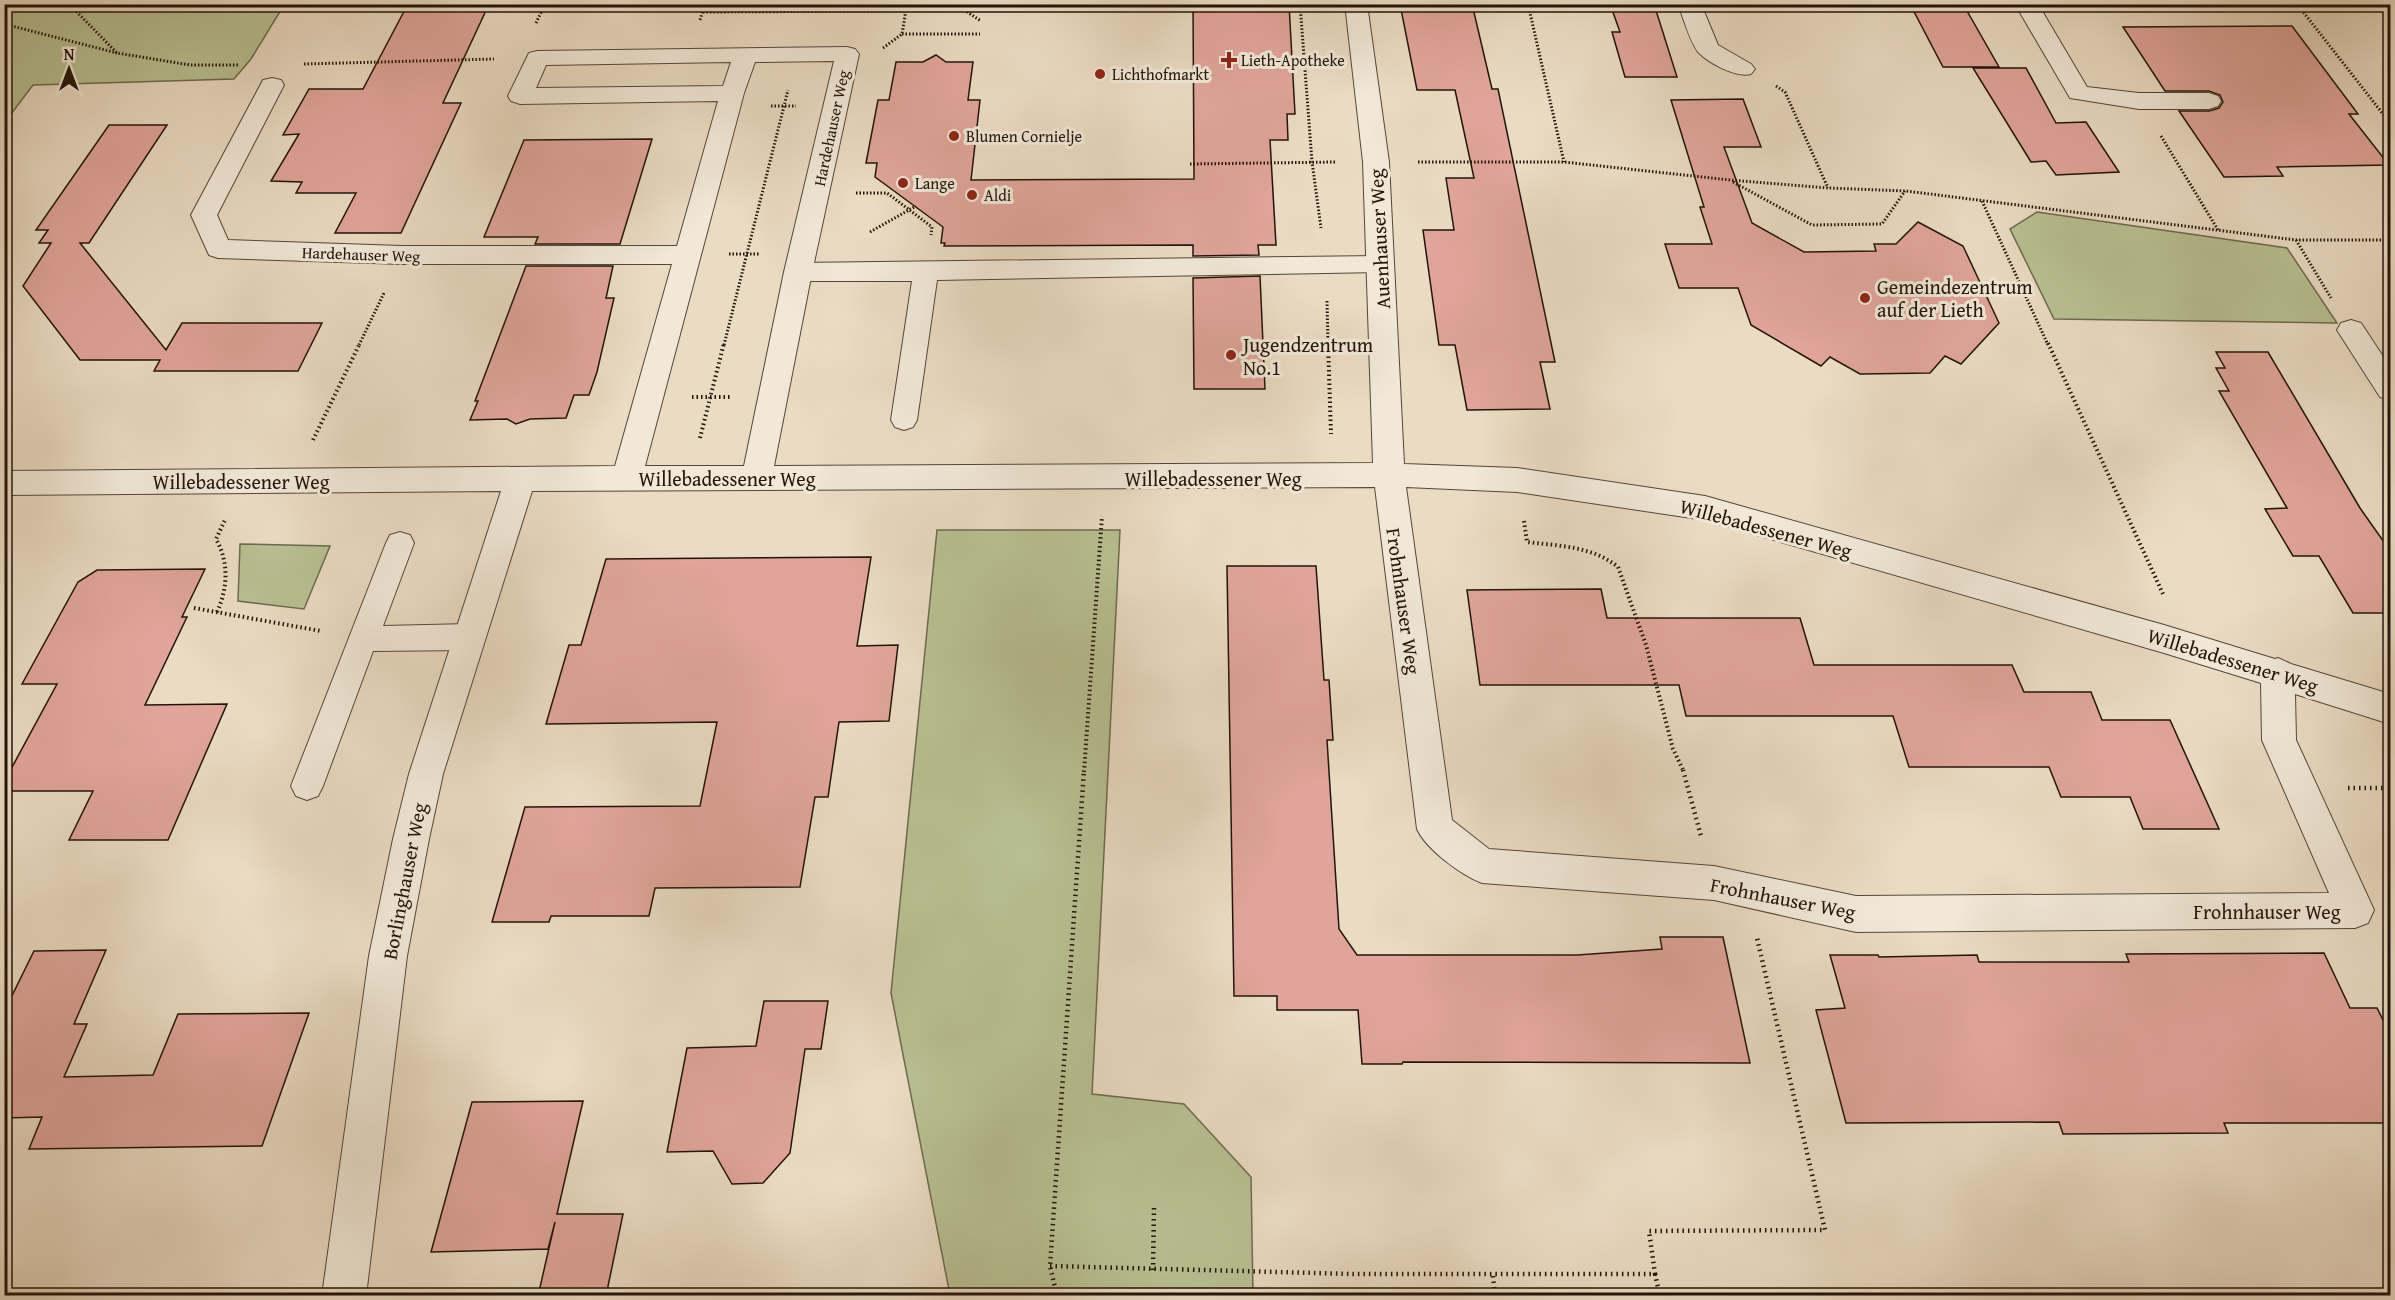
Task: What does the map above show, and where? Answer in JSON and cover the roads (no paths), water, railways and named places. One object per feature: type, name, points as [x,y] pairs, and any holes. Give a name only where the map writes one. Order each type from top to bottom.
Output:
[{"type":"street","name":"Auenhauser Weg","points":[[1356,4],[1376,162],[1389,475]]},
{"type":"street","points":[[1689,4],[1708,49],[1743,69]]},
{"type":"street","points":[[2026,4],[2079,93],[2139,101],[2209,101]]},
{"type":"street","name":"Hardehauser Weg","points":[[730,100],[520,96],[537,58],[847,54],[757,477]]},
{"type":"street","points":[[627,478],[730,100],[746,55]]},
{"type":"street","name":"Hardehauser Weg","points":[[272,85],[204,216],[218,249],[402,255],[688,255]]},
{"type":"street","points":[[2351,330],[2391,389]]},
{"type":"street","name":"Willebadessener Weg","points":[[4,483],[1389,475],[1517,480],[1705,508],[2278,672],[2391,709]]},
{"type":"street","name":"Frohnhauser Weg","points":[[1389,475],[1435,829],[1482,866],[1714,883],[1856,914],[2355,910],[2279,740],[2278,672]]},
{"type":"street","name":"Borlinghauser Weg","points":[[344,1296],[388,956],[426,774],[520,480]]},
{"type":"lane","points":[[801,263],[926,272],[1381,264]]},
{"type":"lane","points":[[904,420],[926,272]]},
{"type":"lane","points":[[307,786],[400,543]]},
{"type":"lane","points":[[363,639],[470,637]]},
{"type":"place","name":"Lieth-Apotheke","points":[[1229,60]]},
{"type":"place","name":"Lichthofmarkt","points":[[1100,74]]},
{"type":"place","name":"Blumen Cornielje","points":[[954,136]]},
{"type":"place","name":"Lange","points":[[903,183]]},
{"type":"place","name":"Aldi","points":[[972,195]]},
{"type":"place","name":"Gemeindezentrum auf der Lieth","points":[[1865,298]]},
{"type":"place","name":"Jugendzentrum No.1","points":[[1231,355]]}]
